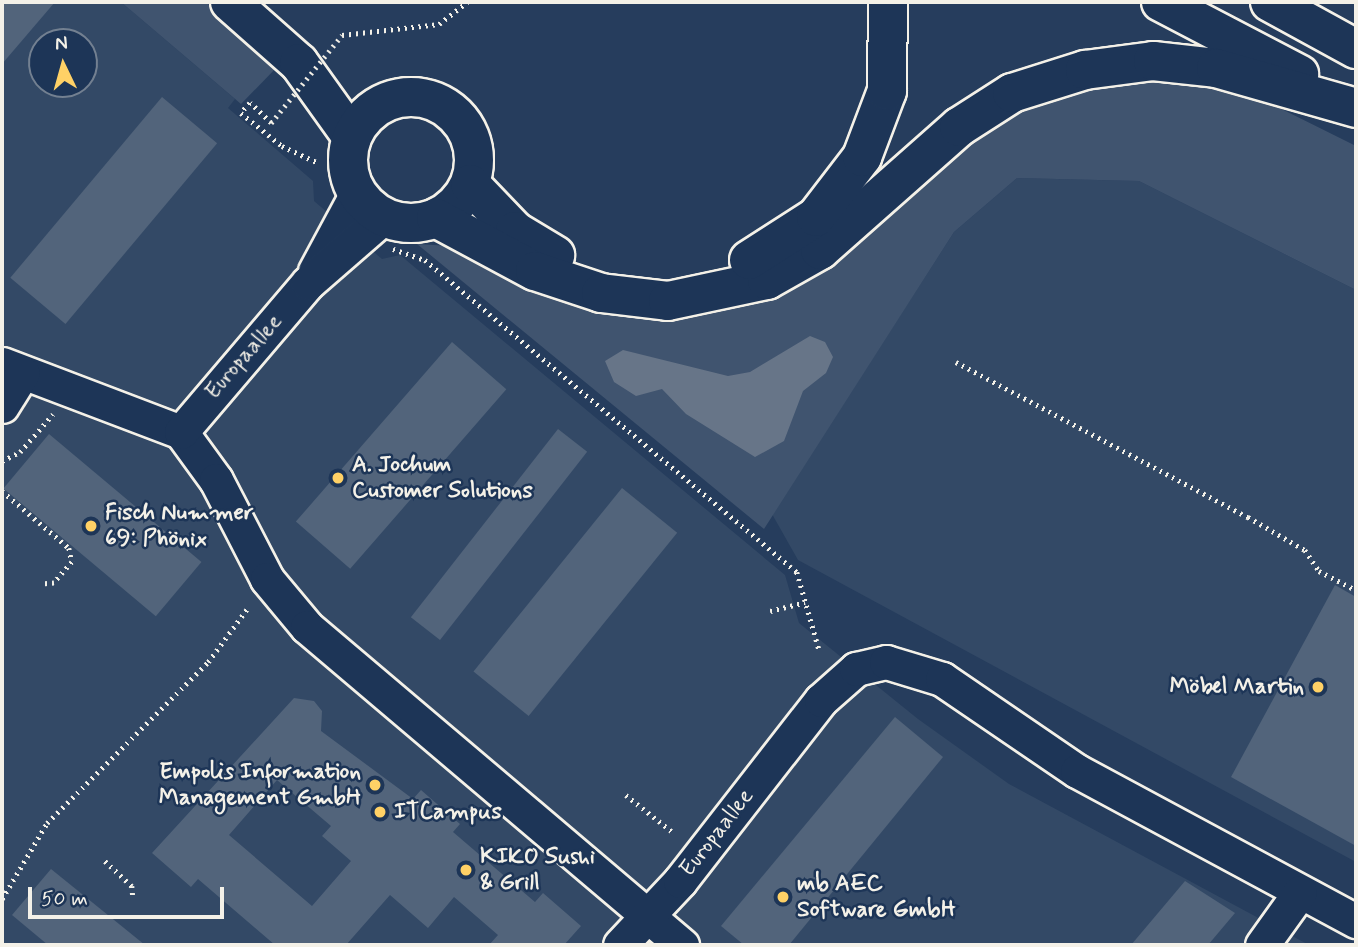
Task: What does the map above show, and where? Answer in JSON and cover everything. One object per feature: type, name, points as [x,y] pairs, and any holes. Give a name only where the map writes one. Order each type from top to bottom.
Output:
[{"type":"main road","points":[[230,2],[299,63],[352,137]]},
{"type":"main road","points":[[470,184],[543,251],[622,275],[697,275],[765,253],[816,217],[862,158],[887,92],[888,2]]},
{"type":"main road","points":[[1161,2],[1356,107]]},
{"type":"main road","points":[[1270,2],[1356,49]]},
{"type":"main road","points":[[436,218],[470,184],[473,146],[454,113],[417,96],[377,105],[352,137],[347,156],[373,221],[436,218],[535,271],[601,293],[668,301],[766,280],[820,250],[958,127],[1012,93],[1085,70],[1153,61],[1216,68],[1356,107]]},
{"type":"main road","points":[[299,63],[377,105]]},
{"type":"street","name":"Europaallee","points":[[181,432],[308,283],[373,221]]},
{"type":"street","points":[[2,406],[12,368],[181,432],[220,488],[267,579],[307,627],[682,945]]},
{"type":"street","name":"Europaallee","points":[[620,945],[839,681],[856,669],[886,662],[942,679],[1077,771],[1356,921]]},
{"type":"street","points":[[1262,945],[1300,892]]},
{"type":"path","points":[[318,163],[282,146],[241,113],[250,103],[271,123],[342,35],[439,24],[467,2]]},
{"type":"path","points":[[373,221],[484,309],[797,572],[819,649]]},
{"type":"path","points":[[956,362],[1260,523],[1305,550],[1319,571],[1356,590]]},
{"type":"path","points":[[2,461],[20,452],[53,414]]},
{"type":"path","points":[[2,491],[69,548],[72,562],[54,583],[42,584]]},
{"type":"path","points":[[770,611],[805,602]]},
{"type":"path","points":[[2,899],[47,823],[208,662],[247,608]]},
{"type":"path","points":[[626,795],[674,833]]},
{"type":"path","points":[[105,861],[132,887],[133,898]]},
{"type":"shaded area","points":[[2,2],[121,2],[235,99],[228,108],[313,181],[314,201],[382,259],[400,255],[785,575],[799,623],[918,719],[1009,784],[1309,945],[2,945]]},
{"type":"shaded area","points":[[121,2],[206,2],[277,67],[241,104]]},
{"type":"shaded area","points":[[1162,73],[1233,85],[1356,146],[1356,290],[1139,181],[1017,178],[954,232],[764,529],[417,244],[467,247],[586,303],[843,252],[1007,116],[1073,89]]},
{"type":"shaded area","points":[[1017,178],[1139,181],[1356,290],[1356,862],[798,560],[772,514],[954,232]]},
{"type":"shaded area","points":[[810,336],[825,342],[833,357],[826,373],[803,391],[784,441],[755,457],[686,414],[662,389],[636,396],[614,382],[605,361],[623,350],[728,376],[750,372]]},
{"type":"building","points":[[2,2],[55,2],[33,28],[28,28],[28,34],[2,64]]},
{"type":"building","points":[[162,97],[217,143],[65,324],[10,278]]},
{"type":"building","points":[[452,342],[506,389],[350,569],[296,522]]},
{"type":"building","points":[[558,429],[587,452],[440,640],[411,617]]},
{"type":"building","points":[[49,434],[201,562],[156,616],[3,488]]},
{"type":"building","points":[[622,488],[677,533],[529,716],[473,671]]},
{"type":"building","name":"Möbel Martin","points":[[1335,585],[1356,597],[1356,846],[1231,777]]},
{"type":"building","name":"ITCampus","points":[[294,698],[314,701],[322,711],[321,731],[413,799],[421,790],[460,824],[453,832],[535,902],[543,893],[581,926],[564,945],[489,945],[498,935],[454,897],[428,928],[390,895],[346,945],[275,945],[198,879],[191,887],[152,853]],"holes":[[[277,780],[331,826],[322,836],[351,861],[312,906],[229,835]]]},
{"type":"building","points":[[895,717],[943,757],[789,945],[744,945],[721,926]]},
{"type":"building","points":[[51,869],[145,945],[48,945],[12,915]]},
{"type":"building","points":[[1185,881],[1235,913],[1208,945],[1131,945]]},
{"type":"place","name":"A. Jochum Customer Solutions","points":[[338,478]]},
{"type":"place","name":"Fisch Nummer 69: Phönix","points":[[91,526]]},
{"type":"place","name":"Möbel Martin","points":[[1318,687]]},
{"type":"place","name":"Empolis Information Management GmbH","points":[[375,785]]},
{"type":"place","name":"ITCampus","points":[[380,812]]},
{"type":"place","name":"KIKO Sushi & Grill","points":[[466,870]]},
{"type":"place","name":"mb AEC Software GmbH","points":[[783,897]]}]
